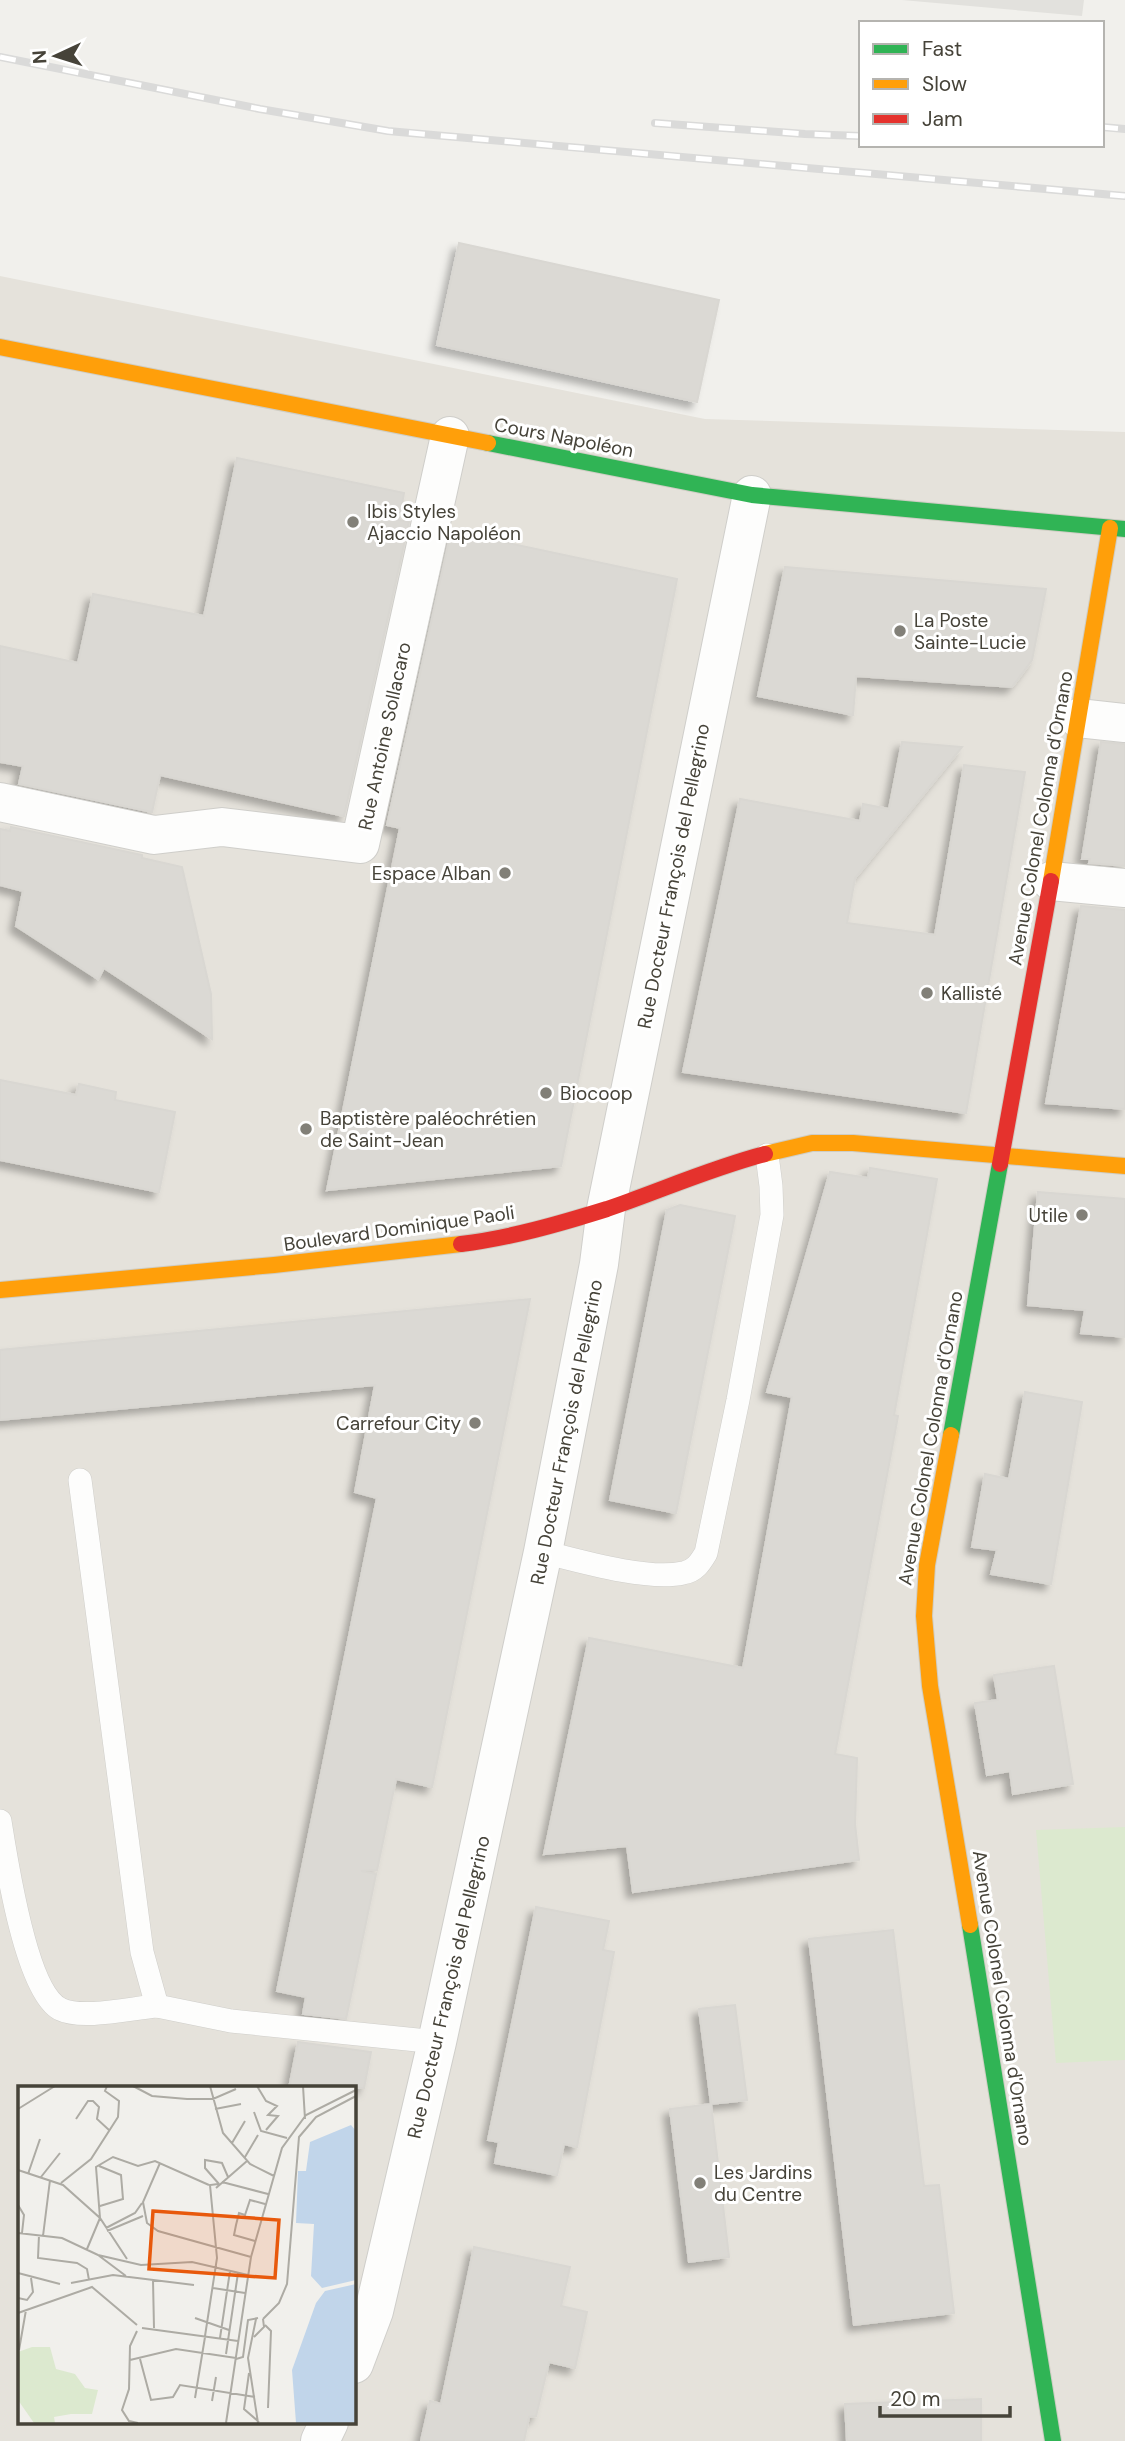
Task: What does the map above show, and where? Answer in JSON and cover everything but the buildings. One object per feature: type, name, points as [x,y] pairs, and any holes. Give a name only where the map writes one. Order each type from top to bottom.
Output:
[{"type":"main road","name":"Cours Napoléon","points":[[0,347],[752,495],[1117,529]]},
{"type":"main road","name":"Avenue Colonel Colonna d'Ornano","points":[[1053,2441],[930,1686],[924,1616],[927,1565],[1078,718],[1117,529]]},
{"type":"main road","name":"Boulevard Dominique Paoli","points":[[0,1290],[274,1265],[501,1239],[606,1209],[738,1161],[812,1143],[853,1143],[1125,1166]]},
{"type":"street","name":"Rue Antoine Sollacaro","points":[[0,802],[154,835],[222,827],[360,844],[450,436]]},
{"type":"street","name":"Rue Docteur François del Pellegrino","points":[[355,2361],[374,2311],[437,2042],[543,1552],[599,1264],[606,1209],[752,495]]},
{"type":"street","points":[[1078,718],[1125,723]]},
{"type":"street","points":[[1051,881],[1125,888]]},
{"type":"street","points":[[320,2441],[329,2424]]},
{"type":"lane","points":[[543,1552],[607,1567],[656,1574],[684,1573],[699,1566],[706,1553],[738,1400],[772,1215],[767,1155]]},
{"type":"lane","points":[[80,1480],[142,1952],[157,2006]]},
{"type":"lane","points":[[0,1821],[8,1874],[29,1955],[47,1996],[60,2008],[78,2014],[157,2006],[231,2021],[437,2042]]},
{"type":"shaded area","points":[[902,0],[1084,0],[1082,16]]},
{"type":"shaded area","points":[[0,276],[705,419],[1125,432],[1125,2441],[0,2441]]},
{"type":"green space","points":[[1125,1827],[1125,2060],[1056,2063],[1036,1830]]},
{"type":"railway","points":[[0,57],[260,109],[388,131],[1125,196]]},
{"type":"railway","points":[[655,123],[859,136]]},
{"type":"railway","points":[[1104,127],[1125,129]]},
{"type":"traffic: fast","points":[[488,443],[752,495],[1125,529]]},
{"type":"traffic: fast","points":[[951,1435],[1000,1164]]},
{"type":"traffic: fast","points":[[970,1925],[1053,2441]]},
{"type":"traffic: slow","points":[[0,347],[488,443]]},
{"type":"traffic: slow","points":[[1051,881],[1110,528]]},
{"type":"traffic: slow","points":[[765,1154],[812,1143],[853,1143],[1125,1166]]},
{"type":"traffic: slow","points":[[0,1290],[274,1265],[461,1244]]},
{"type":"traffic: slow","points":[[951,1435],[927,1565],[924,1616],[930,1686],[970,1925]]},
{"type":"traffic: jam","points":[[1000,1164],[1051,881]]},
{"type":"traffic: jam","points":[[461,1244],[571,1220],[765,1154]]},
{"type":"place","name":"Ibis Styles Ajaccio Napoléon","points":[[353,522]]},
{"type":"place","name":"La Poste Sainte-Lucie","points":[[900,631]]},
{"type":"place","name":"Espace Alban","points":[[505,873]]},
{"type":"place","name":"Kallisté","points":[[927,993]]},
{"type":"place","name":"Biocoop","points":[[546,1093]]},
{"type":"place","name":"Baptistère paléochrétien de Saint-Jean","points":[[306,1129]]},
{"type":"place","name":"Utile","points":[[1082,1215]]},
{"type":"place","name":"Carrefour City","points":[[475,1423]]},
{"type":"place","name":"Les Jardins du Centre","points":[[700,2183]]}]
